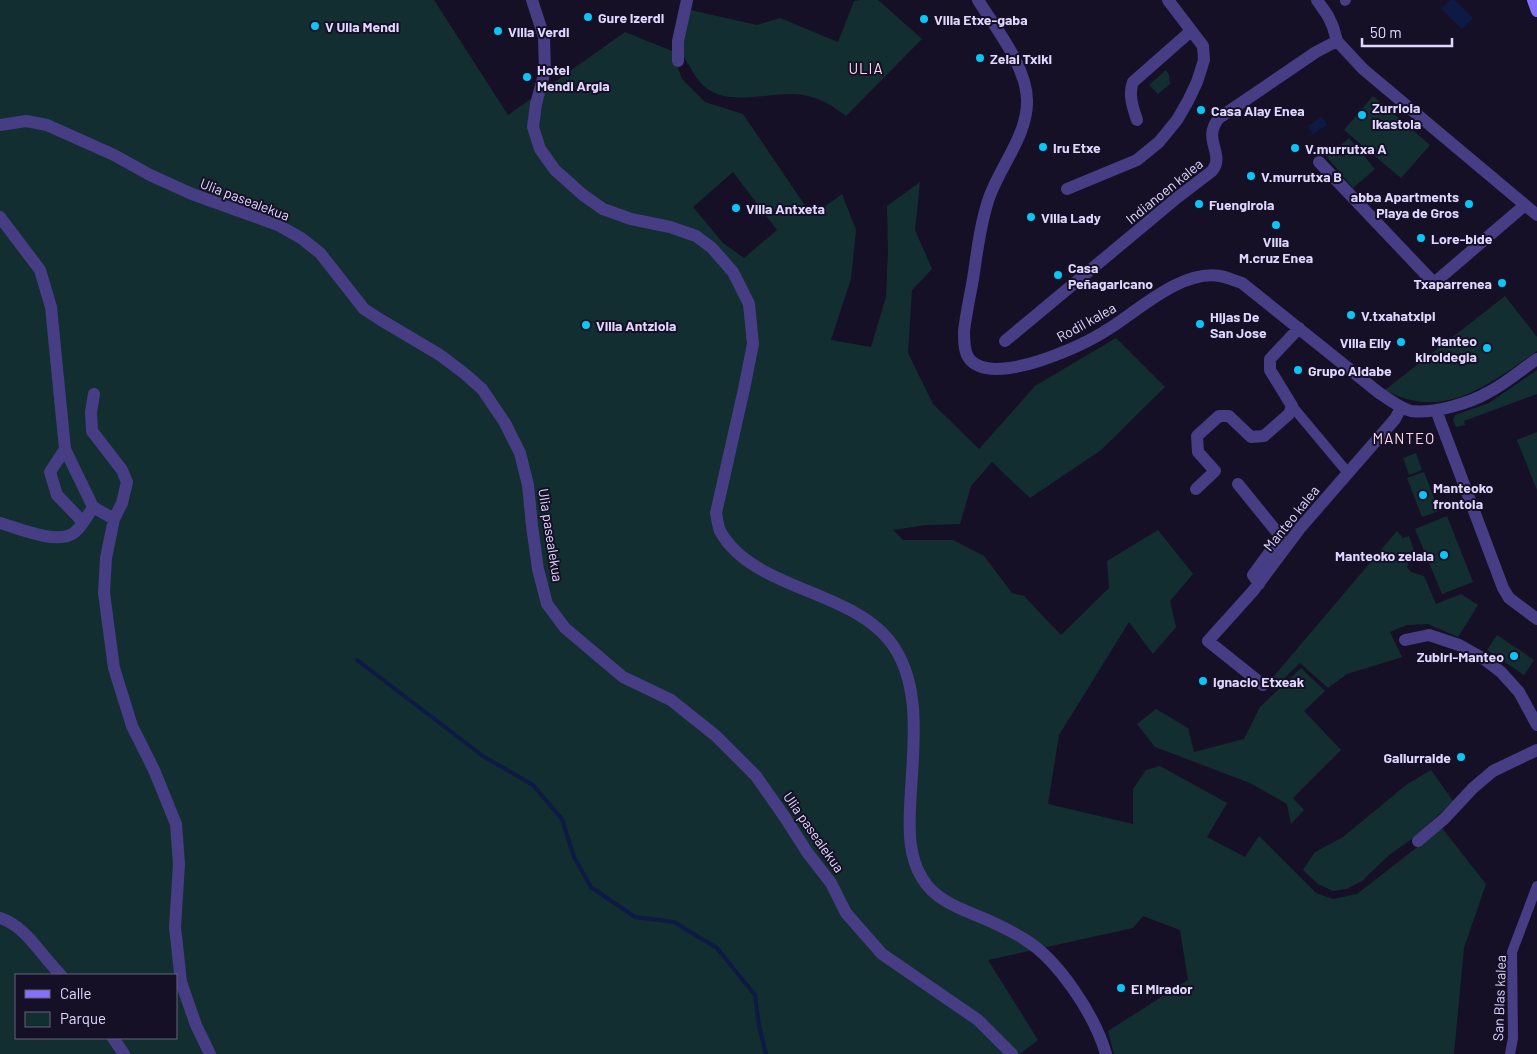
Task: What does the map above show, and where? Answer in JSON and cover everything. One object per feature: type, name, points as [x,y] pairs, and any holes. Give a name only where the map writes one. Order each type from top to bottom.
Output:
[{"type":"main road","points":[[1533,0],[1537,11]]},
{"type":"street","points":[[532,0],[544,37],[545,71],[536,104],[533,127],[540,149],[555,170],[603,209],[631,219],[670,227],[696,236],[712,248],[733,272],[749,304],[753,344],[716,513],[719,529],[732,548],[753,564],[870,621],[889,641],[904,665],[913,694],[910,833],[911,849],[922,878],[938,897],[1026,939],[1047,958],[1063,976],[1089,1013],[1106,1054]]},
{"type":"street","points":[[678,61],[678,41],[688,0]]},
{"type":"street","name":"Rodil kalea","points":[[978,0],[1019,66],[1026,87],[1027,102],[1022,127],[989,198],[983,223],[964,331],[964,348],[968,357],[977,366],[1009,369],[1025,366],[1061,354],[1109,329],[1181,282],[1198,277],[1220,275],[1242,283],[1378,392],[1401,408]]},
{"type":"street","points":[[1067,189],[1137,160],[1159,142],[1177,120],[1197,82],[1204,60],[1203,46],[1168,0]]},
{"type":"street","points":[[1317,0],[1328,16],[1337,41],[1363,69],[1537,215]]},
{"type":"street","points":[[1137,120],[1130,87],[1133,82],[1191,31]]},
{"type":"street","name":"Indianoen kalea","points":[[1005,340],[1212,171],[1216,166],[1217,159],[1211,135],[1213,126],[1219,118],[1316,52],[1337,41]]},
{"type":"street","name":"Ulia pasealekua","points":[[0,125],[26,121],[47,125],[114,155],[150,175],[192,194],[278,225],[301,238],[320,253],[364,309],[440,355],[466,374],[482,390],[505,422],[520,453],[528,485],[538,569],[547,604],[565,628],[622,677],[671,700],[716,736],[756,776],[807,852],[831,883],[846,913],[879,951],[978,1020],[1012,1054]]},
{"type":"street","points":[[1319,162],[1434,283],[1525,205]]},
{"type":"street","points":[[0,218],[40,270],[51,307],[65,449],[93,507],[114,519]]},
{"type":"street","points":[[1296,325],[1270,359],[1270,370],[1292,406],[1348,473]]},
{"type":"street","points":[[1401,408],[1436,410],[1454,405],[1491,391],[1537,359]]},
{"type":"street","points":[[94,394],[91,412],[92,431],[122,470],[128,482],[122,503],[114,519],[106,558],[104,593],[114,668],[132,726],[154,770],[176,824],[179,864],[175,927],[181,982],[196,1025],[210,1054]]},
{"type":"street","points":[[1196,489],[1215,471],[1198,452],[1197,436],[1220,416],[1229,416],[1250,437],[1264,436],[1289,414],[1292,406]]},
{"type":"street","name":"Manteo kalea","points":[[1263,685],[1208,640],[1259,584],[1293,538],[1394,420],[1401,408]]},
{"type":"street","points":[[1436,410],[1502,588],[1509,598],[1537,619]]},
{"type":"street","points":[[65,449],[50,472],[57,495],[83,522]]},
{"type":"street","name":"Manteo kalea","points":[[1238,484],[1281,536],[1253,575],[1259,584]]},
{"type":"street","points":[[0,523],[35,534],[59,538],[74,533],[93,507]]},
{"type":"street","points":[[1405,640],[1430,635],[1460,645],[1484,660],[1501,672],[1519,692],[1537,725]]},
{"type":"street","points":[[1418,841],[1444,819],[1473,788],[1493,771],[1537,750]]},
{"type":"street","name":"San Blas kalea","points":[[1510,1054],[1513,1038],[1512,952],[1537,886]]},
{"type":"street","points":[[0,918],[9,921],[24,933],[60,974]]},
{"type":"street","points":[[114,1039],[124,1054]]},
{"type":"green space","points":[[0,0],[434,0],[508,115],[625,32],[672,51],[682,79],[705,102],[743,114],[812,216],[842,194],[856,230],[851,279],[831,340],[871,347],[886,297],[887,206],[920,182],[915,230],[932,269],[912,290],[908,353],[933,404],[979,449],[1035,386],[1116,338],[1165,387],[1101,450],[1030,498],[992,462],[971,486],[960,524],[926,525],[893,530],[903,540],[953,540],[984,556],[1012,593],[1024,596],[1061,635],[1109,588],[1107,561],[1158,530],[1193,574],[1170,601],[1176,627],[1153,654],[1129,622],[1059,735],[1048,804],[1133,824],[1133,789],[1146,770],[1160,766],[1227,803],[1207,837],[1245,857],[1259,836],[1316,893],[1333,899],[1357,894],[1442,828],[1486,884],[1464,948],[1454,1054],[1114,1054],[1108,1031],[1188,980],[1180,930],[1143,916],[1133,928],[988,960],[1038,1040],[1020,1054],[0,1054]],"holes":[[[733,172],[777,230],[744,258],[723,243],[693,207]]]},
{"type":"green space","points":[[878,0],[922,39],[846,116],[822,101],[809,96],[781,94],[739,98],[713,92],[702,84],[683,54],[690,10],[757,25],[780,18],[838,42],[854,1]]},
{"type":"green space","points":[[1166,70],[1169,75],[1170,84],[1158,94],[1149,85]]},
{"type":"green space","points":[[1373,96],[1430,145],[1401,178],[1344,130]]},
{"type":"green space","points":[[1349,138],[1375,169],[1353,188],[1327,157]]},
{"type":"green space","name":"Manteo kiroldegia","points":[[1505,296],[1537,337],[1537,351],[1483,386],[1465,395],[1446,400],[1427,402],[1407,399],[1385,390]]},
{"type":"green space","points":[[1537,370],[1537,394],[1464,421],[1465,425],[1456,427],[1453,420],[1455,415],[1489,403]]},
{"type":"green space","points":[[1537,432],[1537,490],[1517,440]]},
{"type":"green space","points":[[1416,453],[1422,470],[1409,475],[1403,458]]},
{"type":"green space","name":"Manteoko frontoia","points":[[1424,472],[1439,511],[1422,517],[1407,478]]},
{"type":"green space","name":"Manteoko zelaia","points":[[1447,516],[1473,582],[1442,594],[1415,529]]},
{"type":"green space","points":[[1397,531],[1403,538],[1409,536],[1415,554],[1410,556],[1407,567],[1411,572],[1424,576],[1436,604],[1461,594],[1478,605],[1458,637],[1428,624],[1407,625],[1390,632],[1402,657],[1347,674],[1328,688],[1300,663],[1275,687],[1269,682]]},
{"type":"green space","points":[[1497,635],[1534,660],[1524,675],[1487,650]]},
{"type":"green space","points":[[1301,668],[1325,691],[1304,711],[1341,750],[1293,798],[1304,810],[1291,824],[1287,804],[1250,783],[1155,747],[1137,724],[1156,709],[1188,728],[1194,752],[1244,739],[1260,707]]},
{"type":"green space","points":[[1431,770],[1453,801],[1416,836],[1389,855],[1362,881],[1346,889],[1333,891],[1318,884],[1303,870],[1315,852],[1343,837],[1406,785]]},
{"type":"water","points":[[1450,0],[1455,0],[1473,18],[1462,29],[1441,9]]},
{"type":"water","points":[[1322,117],[1327,125],[1313,134],[1308,126]]},
{"type":"waterway","points":[[357,660],[483,756],[533,785],[562,819],[574,857],[591,887],[635,917],[674,922],[717,948],[755,995],[759,1026],[766,1054]]},
{"type":"place","name":"Gure Izerdi","points":[[588,17]]},
{"type":"place","name":"Villa Etxe-gaba","points":[[924,19]]},
{"type":"place","name":"V Ulia Mendi","points":[[315,26]]},
{"type":"place","name":"Villa Verdi","points":[[498,31]]},
{"type":"place","name":"Zelai Txiki","points":[[980,58]]},
{"type":"place","name":"Hotel Mendi Argia","points":[[527,77]]},
{"type":"place","name":"Casa Alay Enea","points":[[1201,110]]},
{"type":"place","name":"Zurriola Ikastola","points":[[1362,115]]},
{"type":"place","name":"Iru Etxe","points":[[1043,147]]},
{"type":"place","name":"V.murrutxa A","points":[[1295,148]]},
{"type":"place","name":"V.murrutxa B","points":[[1251,176]]},
{"type":"place","name":"Fuengirola","points":[[1199,204]]},
{"type":"place","name":"abba Apartments Playa de Gros","points":[[1469,204]]},
{"type":"place","name":"Villa Antxeta","points":[[736,208]]},
{"type":"place","name":"Villa Lady","points":[[1031,217]]},
{"type":"place","name":"Villa M.cruz Enea","points":[[1276,225]]},
{"type":"place","name":"Lore-bide","points":[[1421,238]]},
{"type":"place","name":"Casa Peñagaricano","points":[[1058,275]]},
{"type":"place","name":"Txaparrenea","points":[[1502,283]]},
{"type":"place","name":"V.txahatxipi","points":[[1351,315]]},
{"type":"place","name":"Hijas De San Jose","points":[[1200,324]]},
{"type":"place","name":"Villa Antziola","points":[[586,325]]},
{"type":"place","name":"Villa Elly","points":[[1401,342]]},
{"type":"place","name":"Manteo kiroldegia","points":[[1487,348]]},
{"type":"place","name":"Grupo Aldabe","points":[[1298,370]]},
{"type":"place","name":"Manteoko frontoia","points":[[1423,495]]},
{"type":"place","name":"Manteoko zelaia","points":[[1444,555]]},
{"type":"place","name":"Zubiri-Manteo","points":[[1514,656]]},
{"type":"place","name":"Ignacio Etxeak","points":[[1203,681]]},
{"type":"place","name":"Gallurralde","points":[[1461,757]]},
{"type":"place","name":"El Mirador","points":[[1121,988]]},
{"type":"district","name":"ULIA","points":[[866,68]]},
{"type":"district","name":"MANTEO","points":[[1404,438]]}]
